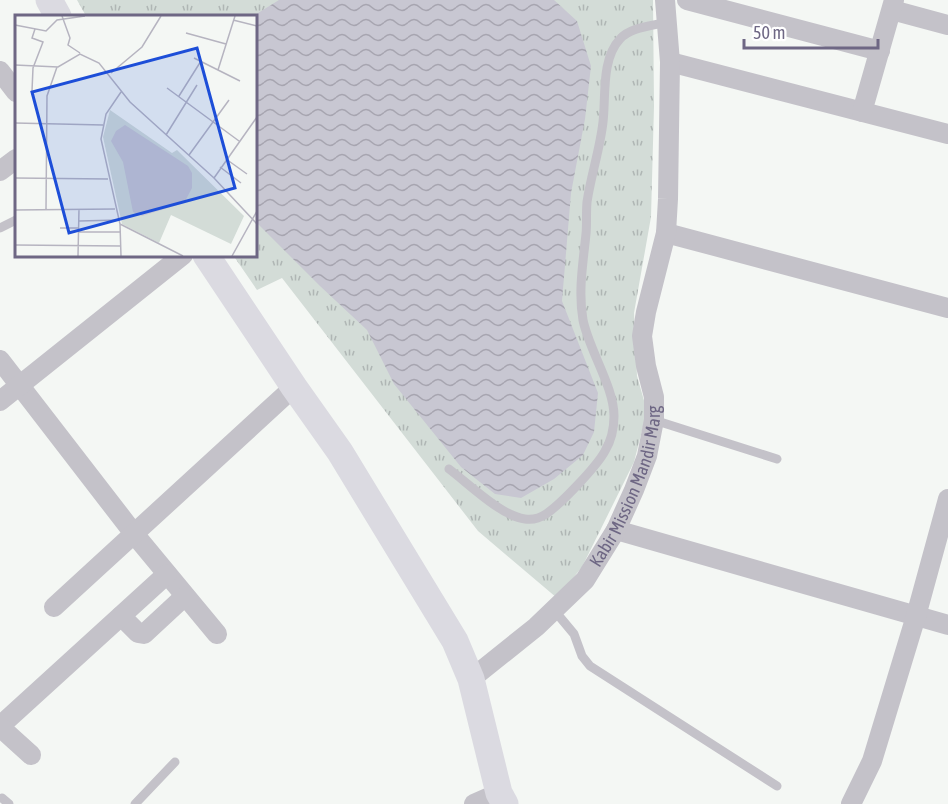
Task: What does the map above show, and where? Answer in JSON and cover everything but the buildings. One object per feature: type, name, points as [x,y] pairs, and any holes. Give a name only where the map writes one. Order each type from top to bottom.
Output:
[{"type":"street","points":[[49,0],[57,15]]},
{"type":"street","name":"Kabir Mission Mandir Marg","points":[[471,679],[536,627],[585,580],[616,530],[647,456],[654,420],[654,397],[646,366],[642,336],[666,233],[670,62],[665,0]]},
{"type":"street","points":[[687,0],[880,51]]},
{"type":"street","points":[[862,112],[893,5],[948,25]]},
{"type":"street","points":[[670,62],[948,134]]},
{"type":"street","points":[[0,71],[15,91]]},
{"type":"street","points":[[666,233],[948,308]]},
{"type":"street","points":[[0,401],[182,256]]},
{"type":"street","points":[[207,256],[340,452],[455,641],[471,679],[502,798],[474,804]]},
{"type":"street","points":[[0,360],[135,535],[217,633]]},
{"type":"street","points":[[54,607],[294,387]]},
{"type":"street","points":[[851,804],[872,761],[916,616],[948,499]]},
{"type":"street","points":[[616,530],[948,625]]},
{"type":"street","points":[[32,755],[0,727],[167,574]]},
{"type":"street","points":[[121,616],[138,633],[144,634],[185,596]]},
{"type":"lane","points":[[449,470],[505,512],[523,519],[534,519],[546,514],[592,468],[606,450],[613,430],[614,413],[583,322],[581,301],[587,202],[602,132],[609,59],[621,38],[631,31],[667,22]]},
{"type":"lane","points":[[0,228],[15,220]]},
{"type":"lane","points":[[654,420],[777,459]]},
{"type":"lane","points":[[554,609],[574,634],[582,656],[590,666],[777,786]]},
{"type":"lane","points":[[135,804],[175,762]]},
{"type":"green space","points":[[77,0],[653,0],[654,106],[651,217],[634,313],[637,376],[647,411],[634,462],[582,567],[557,598],[478,531],[282,278],[257,290],[234,256],[256,256],[256,15],[85,15]]},
{"type":"water","points":[[279,0],[554,0],[577,21],[591,66],[585,119],[571,193],[562,301],[598,393],[594,432],[583,455],[554,479],[521,498],[495,494],[461,467],[394,384],[367,330],[256,222],[255,15]]}]
